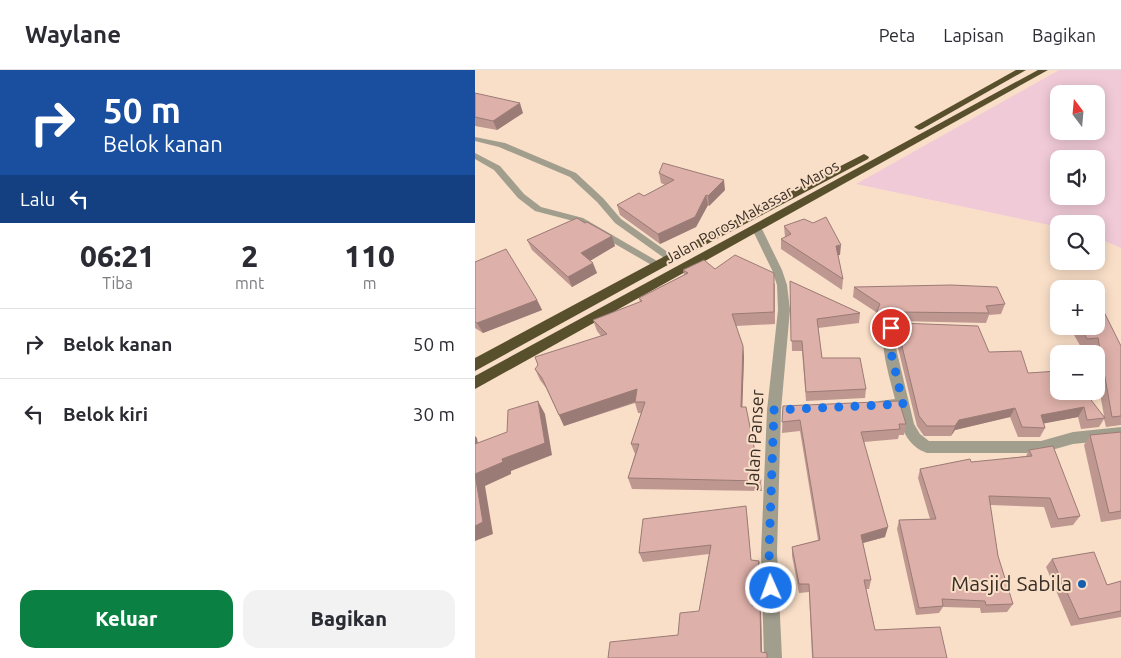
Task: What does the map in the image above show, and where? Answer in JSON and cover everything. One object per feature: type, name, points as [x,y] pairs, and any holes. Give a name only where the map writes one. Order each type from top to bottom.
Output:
[{"type":"highway","name":"Jalan Poros Makassar - Maros","points":[[475,365],[1023,70]]},
{"type":"highway","name":"Jalan Poros Makassar - Maros","points":[[475,382],[1044,70]]},
{"type":"street","points":[[475,139],[502,145],[573,175],[600,200],[618,221],[671,258]]},
{"type":"street","points":[[475,156],[497,168],[521,196],[538,209],[580,220],[659,265]]},
{"type":"street","name":"Jalan Panser","points":[[757,229],[777,270],[781,286],[783,310],[779,410],[769,553],[773,658]]},
{"type":"street","points":[[924,328],[895,327],[889,330],[890,348],[911,433],[916,441],[927,447],[1041,447],[1073,438],[1121,433]]},
{"type":"street","points":[[873,406],[903,404]]},
{"type":"shaded area","points":[[1059,70],[1121,70],[1121,248],[1105,241],[1105,215],[1050,215],[1050,225],[856,184]]},
{"type":"building","points":[[475,93],[520,103],[493,121],[475,117]]},
{"type":"building","points":[[663,163],[724,180],[708,196],[706,195],[695,217],[658,234],[617,205],[639,193],[644,196],[674,180],[659,173]]},
{"type":"building","points":[[826,217],[841,245],[836,246],[843,279],[781,239],[791,234],[784,226],[804,219],[813,223]]},
{"type":"building","points":[[577,218],[612,236],[581,253],[593,263],[568,277],[527,240]]},
{"type":"building","points":[[506,249],[537,300],[477,323],[475,322],[475,262]]},
{"type":"building","points":[[735,255],[774,273],[774,312],[732,314],[743,346],[741,407],[746,407],[761,481],[628,478],[639,444],[631,444],[645,402],[635,402],[637,389],[559,415],[542,378],[535,369],[538,365],[535,357],[607,334],[593,320],[642,301],[639,298],[688,273],[683,270],[704,260],[715,269]]},
{"type":"building","points":[[790,281],[860,313],[817,319],[822,358],[860,358],[866,389],[806,392],[802,341],[791,341]]},
{"type":"building","points":[[951,285],[997,287],[1005,304],[986,306],[989,313],[896,312],[886,315],[883,325],[877,311],[880,304],[854,287]]},
{"type":"building","points":[[1105,314],[1121,346],[1121,416],[1112,417],[1105,378],[1105,345],[1099,345],[1098,338],[1087,339],[1085,335],[1105,335]]},
{"type":"building","points":[[899,323],[978,326],[989,352],[1021,351],[1028,373],[1050,372],[1050,400],[1091,400],[1105,418],[1087,420],[1084,407],[1041,415],[1045,428],[1022,427],[1015,408],[959,420],[955,426],[927,426],[919,416],[900,338]]},
{"type":"building","points":[[538,401],[545,443],[502,459],[503,462],[475,474],[475,444],[507,432],[508,410]]},
{"type":"building","points":[[899,401],[906,424],[899,424],[900,429],[861,432],[888,527],[861,535],[871,580],[864,580],[875,630],[940,627],[947,658],[813,658],[809,584],[799,584],[792,547],[820,540],[800,420],[782,422],[783,406]]},
{"type":"building","points":[[1121,432],[1121,511],[1109,513],[1090,435]]},
{"type":"building","points":[[1053,446],[1080,516],[1058,519],[1050,498],[989,496],[998,556],[1013,604],[986,605],[985,601],[942,599],[943,606],[919,608],[899,520],[936,519],[920,469],[970,459],[971,462],[1032,456],[1029,450]]},
{"type":"building","points":[[475,474],[483,522],[475,526]]},
{"type":"building","points":[[746,506],[751,560],[759,561],[752,606],[760,605],[761,652],[767,653],[767,658],[608,658],[610,642],[678,635],[680,613],[699,611],[711,545],[639,553],[643,519]]},
{"type":"building","name":"Masjid Sabila","points":[[1094,552],[1107,585],[1121,581],[1121,611],[1079,619],[1052,559]]},
{"type":"place","name":"Masjid Sabila","points":[[1082,584]]},
{"type":"route","points":[[771,588],[769,553],[774,410],[903,404],[890,348],[889,330],[891,328]]}]
